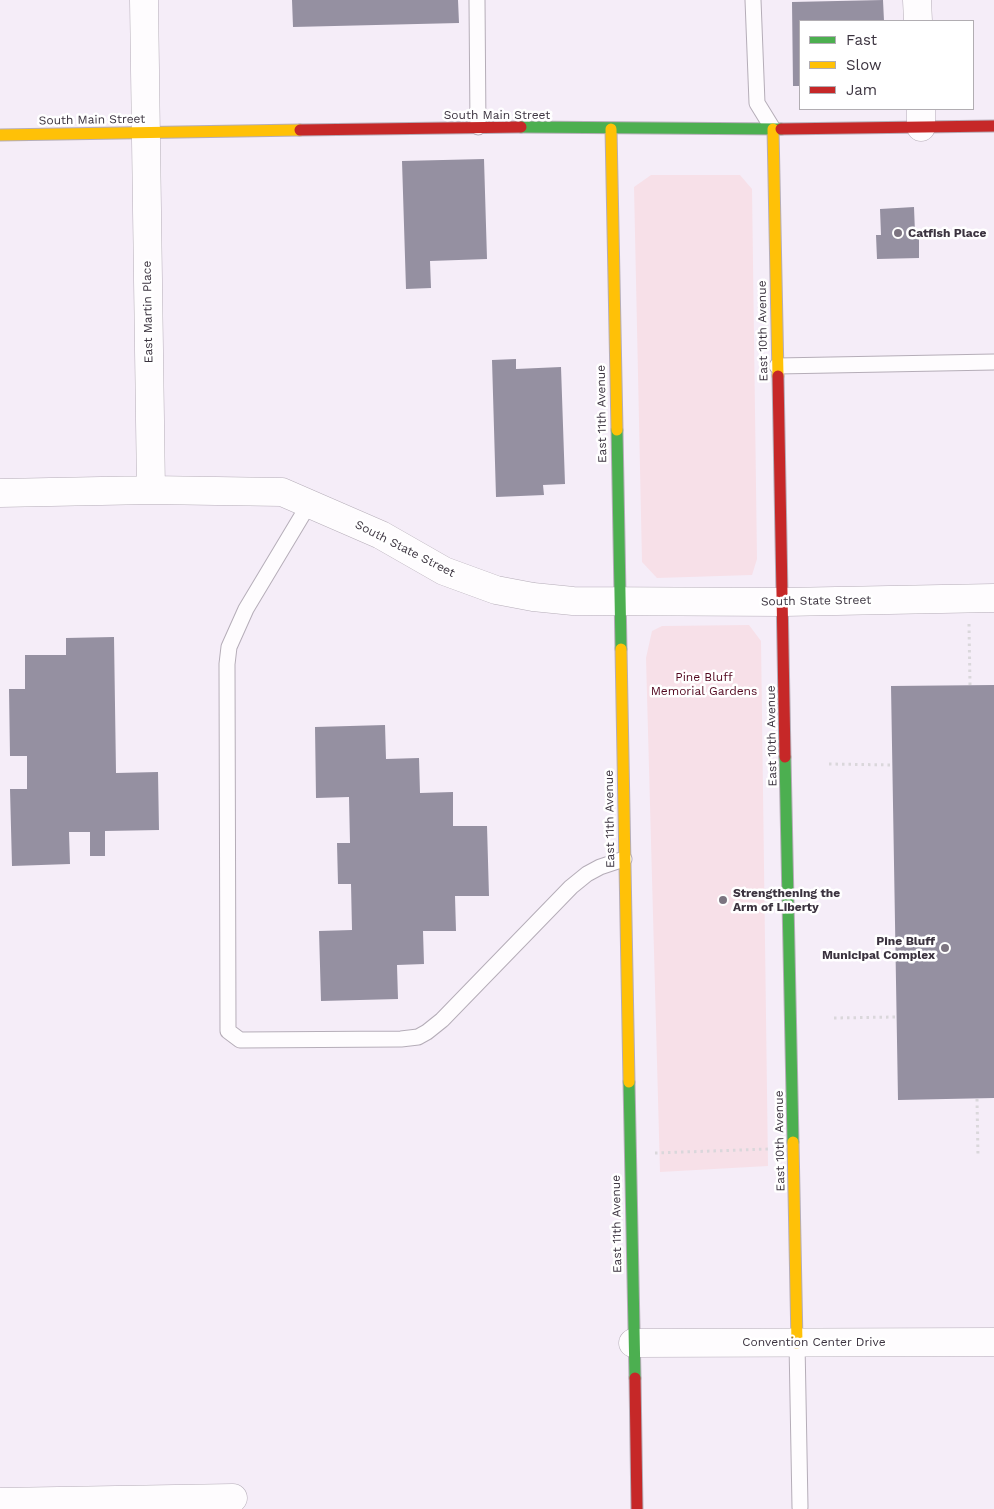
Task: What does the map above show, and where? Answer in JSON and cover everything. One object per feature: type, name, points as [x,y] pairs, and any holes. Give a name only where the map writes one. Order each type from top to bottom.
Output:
[{"type":"street","name":"East Martin Place","points":[[144,0],[151,490]]},
{"type":"street","points":[[917,0],[918,20]]},
{"type":"street","name":"South Main Street","points":[[0,135],[478,127],[773,129],[921,118],[994,126]]},
{"type":"street","name":"East 11th Avenue","points":[[610,129],[637,1509]]},
{"type":"street","name":"East 10th Avenue","points":[[773,129],[798,1343]]},
{"type":"street","name":"South State Street","points":[[0,493],[151,490],[282,492],[381,535],[444,571],[496,590],[573,602],[620,600],[784,602],[994,598]]},
{"type":"street","name":"Convention Center Drive","points":[[634,1343],[994,1342]]},
{"type":"street","points":[[0,1502],[233,1498]]},
{"type":"lane","points":[[477,0],[478,127]]},
{"type":"lane","points":[[753,0],[757,103],[773,129]]},
{"type":"lane","points":[[778,366],[994,362]]},
{"type":"lane","points":[[310,504],[246,609],[229,647],[227,664],[228,1031],[240,1040],[401,1039],[418,1037],[442,1020],[571,887],[587,874],[600,867],[624,859]]},
{"type":"lane","points":[[798,1343],[800,1507]]},
{"type":"path","points":[[969,618],[970,685]]},
{"type":"path","points":[[829,764],[892,765]]},
{"type":"path","points":[[834,1018],[896,1017]]},
{"type":"path","points":[[977,1099],[978,1156]]},
{"type":"path","points":[[649,1153],[773,1149]]},
{"type":"green space","points":[[651,175],[740,175],[752,189],[757,559],[752,575],[657,578],[642,562],[634,187]]},
{"type":"green space","name":"Pine Bluff Memorial Gardens","points":[[749,625],[761,641],[768,1166],[660,1172],[646,658],[652,631],[662,626]]},
{"type":"building","points":[[292,0],[458,0],[459,23],[293,27]]},
{"type":"building","points":[[883,0],[884,20],[799,20],[799,86],[793,86],[792,2]]},
{"type":"building","points":[[484,159],[487,259],[430,261],[431,288],[406,289],[402,161]]},
{"type":"building","name":"Catfish Place","points":[[914,207],[915,233],[919,233],[919,258],[877,259],[876,235],[881,235],[880,209]]},
{"type":"building","points":[[516,359],[516,369],[561,367],[565,484],[543,485],[544,495],[496,497],[492,360]]},
{"type":"building","points":[[114,637],[116,773],[158,772],[159,830],[105,831],[105,856],[90,856],[90,832],[69,832],[70,864],[12,866],[10,789],[27,789],[27,756],[10,756],[9,689],[25,689],[25,655],[66,655],[66,638]]},
{"type":"building","name":"Pine Bluff Municipal Complex","points":[[994,685],[994,1098],[898,1100],[891,686]]},
{"type":"building","points":[[385,725],[386,759],[419,758],[420,793],[453,792],[453,826],[487,826],[489,896],[455,896],[456,931],[423,931],[424,964],[397,965],[398,999],[321,1001],[319,931],[352,930],[351,884],[338,884],[337,843],[350,843],[349,797],[316,798],[315,727]]},
{"type":"traffic: fast","points":[[521,127],[781,129]]},
{"type":"traffic: fast","points":[[617,430],[621,649]]},
{"type":"traffic: fast","points":[[785,757],[793,1142]]},
{"type":"traffic: fast","points":[[629,1082],[635,1378]]},
{"type":"traffic: slow","points":[[611,129],[617,430]]},
{"type":"traffic: slow","points":[[773,129],[778,376]]},
{"type":"traffic: slow","points":[[0,135],[300,130]]},
{"type":"traffic: slow","points":[[621,649],[629,1082]]},
{"type":"traffic: slow","points":[[793,1142],[797,1343]]},
{"type":"traffic: jam","points":[[781,129],[994,126]]},
{"type":"traffic: jam","points":[[300,130],[521,127]]},
{"type":"traffic: jam","points":[[778,376],[785,757]]},
{"type":"traffic: jam","points":[[635,1378],[637,1509]]},
{"type":"place","name":"Catfish Place","points":[[898,233]]},
{"type":"place","name":"Strengthening the Arm of Liberty","points":[[723,900]]},
{"type":"place","name":"Pine Bluff Municipal Complex","points":[[945,948]]}]
